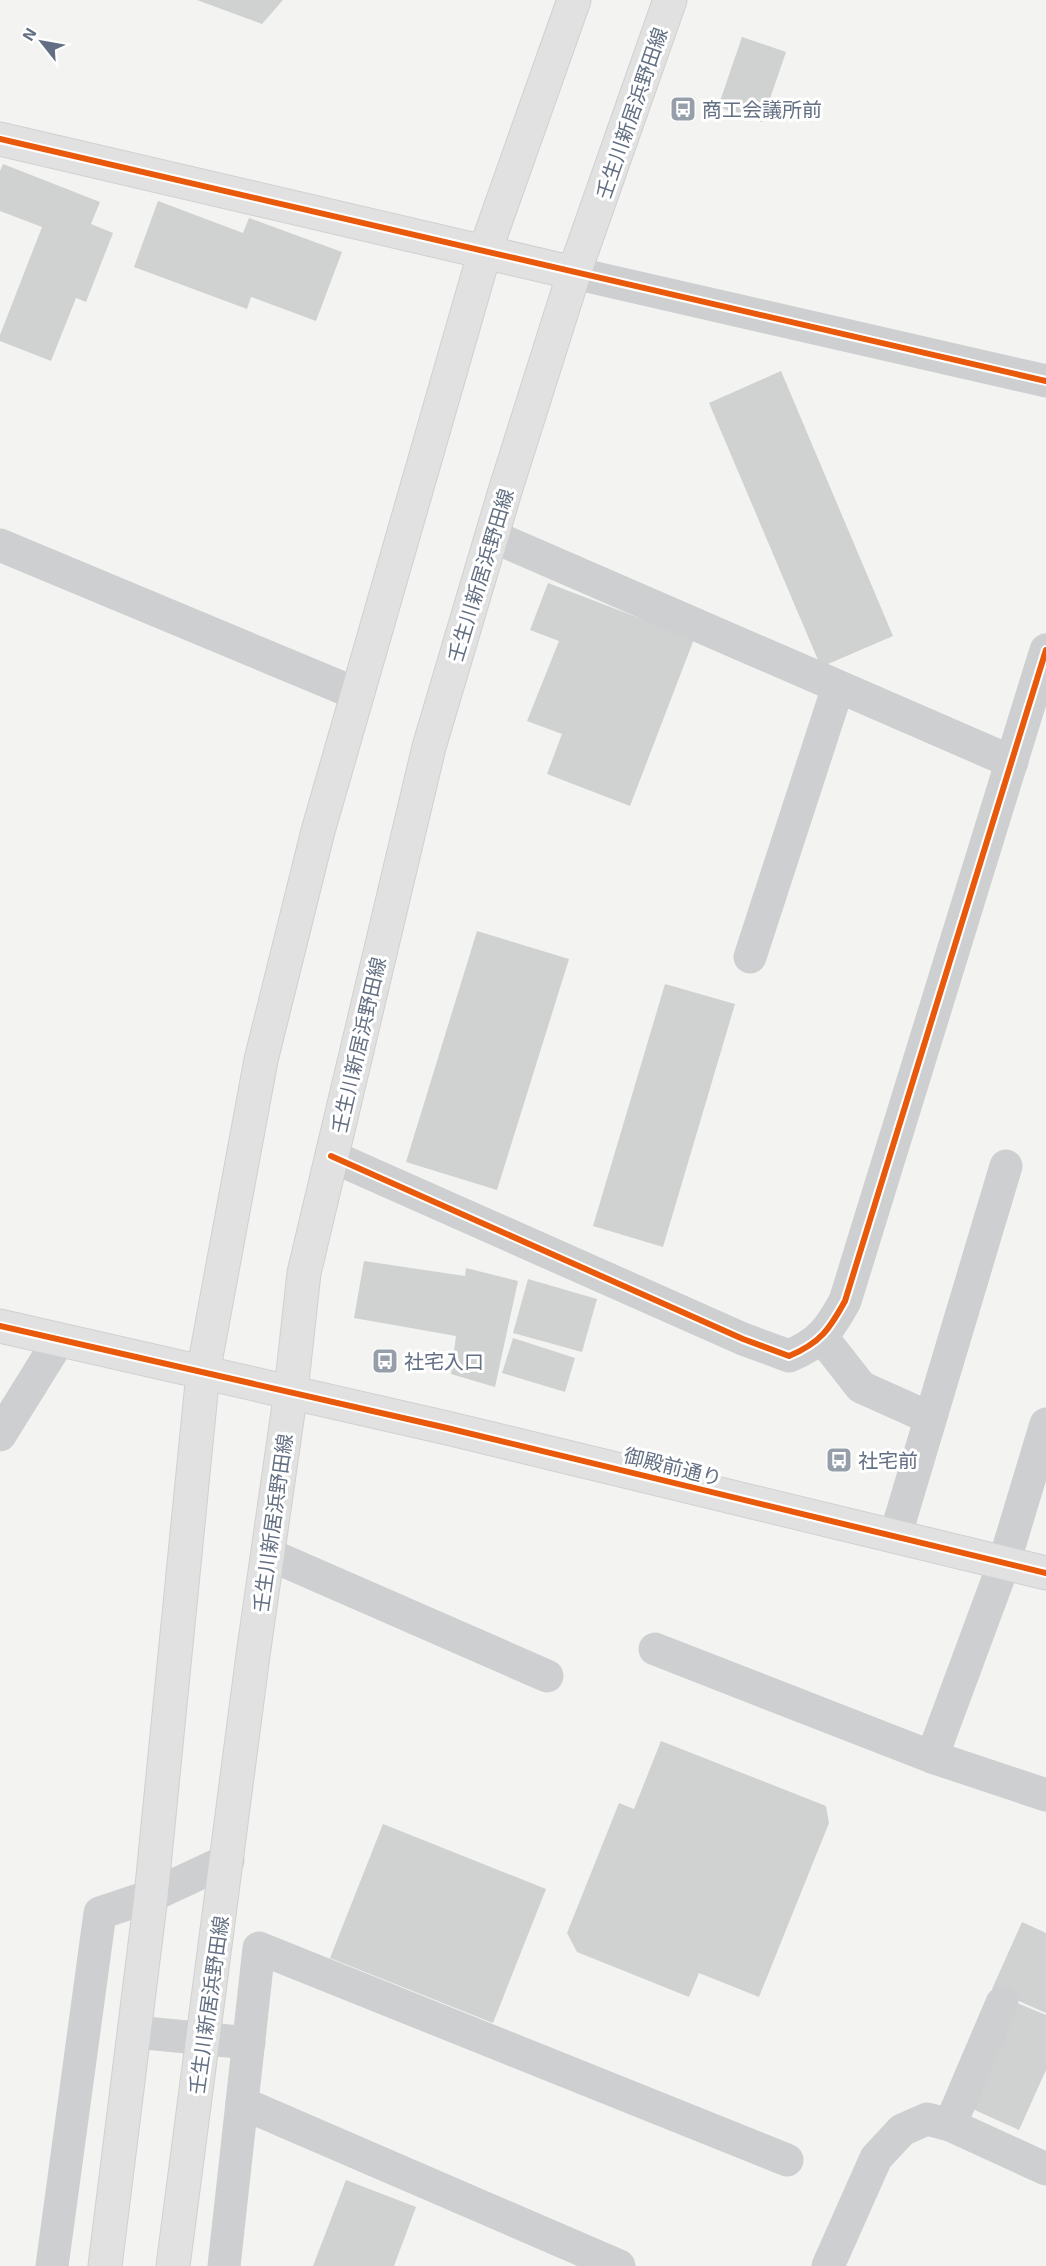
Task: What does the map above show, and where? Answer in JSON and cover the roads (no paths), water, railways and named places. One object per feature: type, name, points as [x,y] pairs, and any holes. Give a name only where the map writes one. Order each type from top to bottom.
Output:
[{"type":"main road","points":[[105,2266],[151,1896],[202,1373],[261,1060],[318,831],[486,251],[574,0]]},
{"type":"main road","name":"壬生川新居浜野田線","points":[[173,2266],[291,1391],[304,1273],[429,747],[574,273],[670,0]]},
{"type":"main road","points":[[0,139],[574,273]]},
{"type":"main road","name":"御殿前通り","points":[[0,1326],[202,1373],[291,1391],[1046,1573]]},
{"type":"street","points":[[574,273],[1046,381]]},
{"type":"street","points":[[492,536],[1012,762]]},
{"type":"street","points":[[0,545],[357,694]]},
{"type":"street","points":[[331,1156],[743,1339],[789,1356],[810,1347],[832,1325],[845,1301],[1046,650]]},
{"type":"street","points":[[750,957],[838,687]]},
{"type":"street","points":[[895,1537],[1006,1166]]},
{"type":"street","points":[[821,1336],[861,1387],[930,1418]]},
{"type":"street","points":[[0,1435],[59,1340]]},
{"type":"street","points":[[932,1757],[1004,1563],[1046,1424]]},
{"type":"street","points":[[268,1554],[547,1676]]},
{"type":"street","points":[[655,1649],[932,1757],[1046,1795]]},
{"type":"street","points":[[52,2266],[100,1913],[151,1896],[228,1860]]},
{"type":"street","points":[[224,2266],[259,1948],[787,2160]]},
{"type":"street","points":[[950,2125],[1002,2003]]},
{"type":"street","points":[[135,2032],[249,2043]]},
{"type":"street","points":[[242,2103],[619,2266]]},
{"type":"street","points":[[828,2266],[876,2158],[902,2130],[927,2119],[950,2125],[1046,2169]]},
{"type":"place","name":"商工会議所前","points":[[683,109]]},
{"type":"place","name":"社宅入口","points":[[385,1361]]},
{"type":"place","name":"社宅前","points":[[839,1460]]}]
